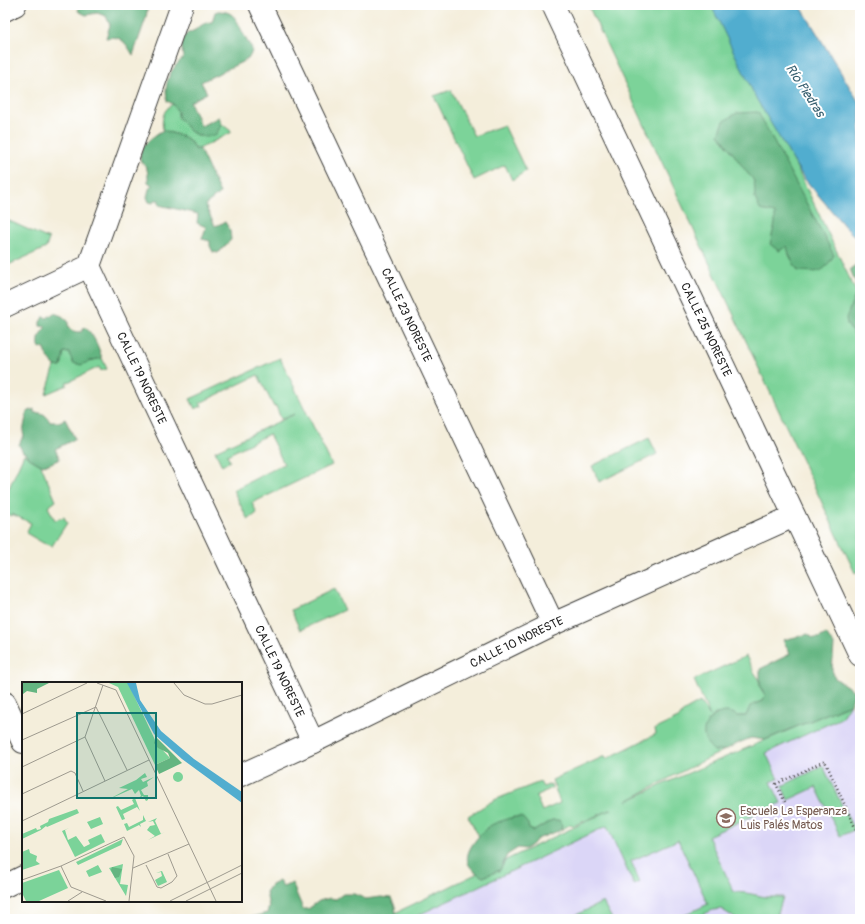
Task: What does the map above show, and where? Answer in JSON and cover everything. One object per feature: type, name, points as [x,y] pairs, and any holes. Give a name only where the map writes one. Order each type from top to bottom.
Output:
[{"type":"street","points":[[5,10],[15,5]]},
{"type":"street","points":[[5,306],[89,266],[182,5]]},
{"type":"street","name":"CALLE 23 NORESTE","points":[[260,5],[553,624]]},
{"type":"street","name":"CALLE 25 NORESTE","points":[[553,5],[860,655]]},
{"type":"street","name":"CALLE 19 NORESTE","points":[[89,266],[313,742]]},
{"type":"street","name":"CALLE 10 NORESTE","points":[[242,775],[313,742],[553,624],[794,516]]},
{"type":"street","points":[[5,703],[22,740]]},
{"type":"street","points":[[5,886],[22,878]]},
{"type":"path","points":[[785,802],[776,784],[825,761],[858,834]]},
{"type":"path","points":[[712,919],[721,919]]},
{"type":"shaded area","name":"Escuela La Esperanza Luis Palés Matos","points":[[850,704],[860,725],[860,919],[382,919],[679,777]]},
{"type":"green space","points":[[84,5],[148,5],[146,18],[133,55],[128,46],[122,40],[111,37],[106,38],[110,25],[106,16],[97,13],[86,15],[78,11],[79,7]]},
{"type":"green space","points":[[588,5],[719,5],[860,300],[860,570],[855,573]]},
{"type":"green space","points":[[218,11],[229,13],[236,19],[252,52],[248,59],[201,82],[207,93],[190,102],[201,126],[219,117],[222,124],[215,136],[198,136],[190,131],[178,117],[178,112],[173,104],[167,101],[166,88],[171,72],[183,58],[182,44],[185,35],[205,23],[212,22],[215,12]]},
{"type":"green space","points":[[451,90],[474,136],[504,125],[526,171],[512,180],[505,165],[474,180],[434,96]]},
{"type":"green space","points":[[173,104],[178,112],[178,117],[190,131],[198,136],[215,135],[222,124],[232,132],[197,150],[187,138],[163,130],[162,122],[165,112]]},
{"type":"green space","points":[[758,112],[834,255],[826,266],[820,271],[798,271],[789,255],[787,246],[779,251],[770,244],[775,223],[775,213],[760,210],[755,198],[753,179],[719,134],[724,121],[737,113]]},
{"type":"green space","points":[[163,130],[187,138],[196,150],[199,148],[220,193],[205,205],[215,226],[225,222],[230,230],[231,240],[218,253],[213,252],[210,246],[210,241],[202,239],[206,227],[197,223],[198,214],[159,205],[159,200],[155,200],[153,203],[149,202],[147,197],[149,189],[152,185],[148,182],[147,168],[141,162],[140,157],[146,143]]},
{"type":"green space","points":[[5,219],[49,239],[46,248],[8,265],[5,257]]},
{"type":"green space","points":[[857,264],[860,265],[860,344],[847,324],[846,318],[858,288],[850,269]]},
{"type":"green space","points":[[54,313],[62,316],[68,321],[68,327],[75,332],[81,332],[85,327],[93,337],[102,358],[89,361],[82,365],[73,363],[69,353],[64,352],[61,367],[55,366],[45,353],[45,349],[39,347],[39,338],[42,331],[46,327],[40,326],[40,322],[43,317],[47,318]]},
{"type":"green space","points":[[63,352],[69,353],[71,357],[89,361],[102,358],[107,369],[101,371],[99,367],[66,383],[67,385],[46,394],[55,366],[61,367]]},
{"type":"green space","points":[[280,358],[332,465],[252,503],[257,513],[248,520],[233,490],[284,464],[269,434],[227,455],[230,461],[222,466],[215,451],[295,414],[281,419],[276,406],[274,407],[258,375],[200,403],[202,406],[195,409],[190,399]]},
{"type":"green space","points":[[34,409],[34,413],[44,414],[50,422],[59,422],[65,419],[75,439],[55,449],[60,459],[49,464],[41,465],[29,458],[19,445],[24,436],[23,432],[27,412]]},
{"type":"green space","points":[[649,438],[657,454],[599,482],[592,466]]},
{"type":"green space","points":[[24,454],[41,465],[56,501],[48,507],[55,520],[64,517],[67,523],[52,546],[43,543],[26,533],[31,523],[12,514],[11,516],[5,513],[5,497]]},
{"type":"green space","points":[[334,589],[344,610],[300,630],[291,610]]},
{"type":"green space","points":[[808,634],[813,638],[819,638],[826,634],[834,645],[832,670],[835,678],[854,691],[850,704],[765,740],[751,738],[725,750],[714,751],[706,742],[704,735],[704,729],[710,719],[715,715],[726,712],[737,716],[746,716],[750,706],[763,701],[765,695],[760,687],[760,669],[790,654],[783,640]]},
{"type":"green space","points":[[746,656],[759,679],[760,687],[765,695],[763,701],[753,706],[746,716],[736,716],[733,713],[715,714],[711,719],[714,751],[725,750],[627,801],[679,777],[850,704],[841,718],[766,753],[778,779],[771,782],[781,803],[708,836],[734,892],[765,897],[783,897],[776,919],[735,919],[721,909],[713,910],[693,919],[676,919],[708,904],[678,840],[631,861],[640,882],[634,885],[607,826],[410,919],[404,919],[396,915],[395,913],[478,873],[483,877],[500,870],[506,860],[612,809],[573,826],[571,824],[561,830],[562,825],[552,820],[534,831],[529,829],[514,817],[488,827],[479,837],[468,816],[494,800],[540,782],[543,787],[551,784],[552,788],[536,796],[542,811],[560,803],[552,780],[605,756],[606,759],[656,734],[655,729],[680,717],[684,711],[700,702],[710,716],[694,680]]},
{"type":"green space","points":[[823,766],[854,830],[840,836],[816,787],[788,800],[782,786]]},
{"type":"green space","points":[[514,817],[522,817],[528,824],[529,829],[534,831],[552,820],[559,820],[562,825],[561,830],[537,839],[532,845],[525,849],[518,848],[507,855],[500,870],[483,877],[473,870],[467,860],[472,845],[490,826]]},
{"type":"green space","points":[[279,881],[283,887],[292,883],[303,909],[308,909],[319,901],[330,898],[336,899],[343,894],[354,894],[366,899],[380,897],[391,898],[395,906],[396,915],[404,919],[245,919],[267,913],[269,907],[266,892],[271,885]]},
{"type":"green space","points":[[603,902],[612,919],[591,919],[582,915],[568,919]]},
{"type":"water","name":"Río Piedras","points":[[711,5],[800,5],[860,104],[860,241],[846,228],[803,177],[757,100]]},
{"type":"place","name":"Escuela La Esperanza Luis Palés Matos","points":[[726,818]]}]
